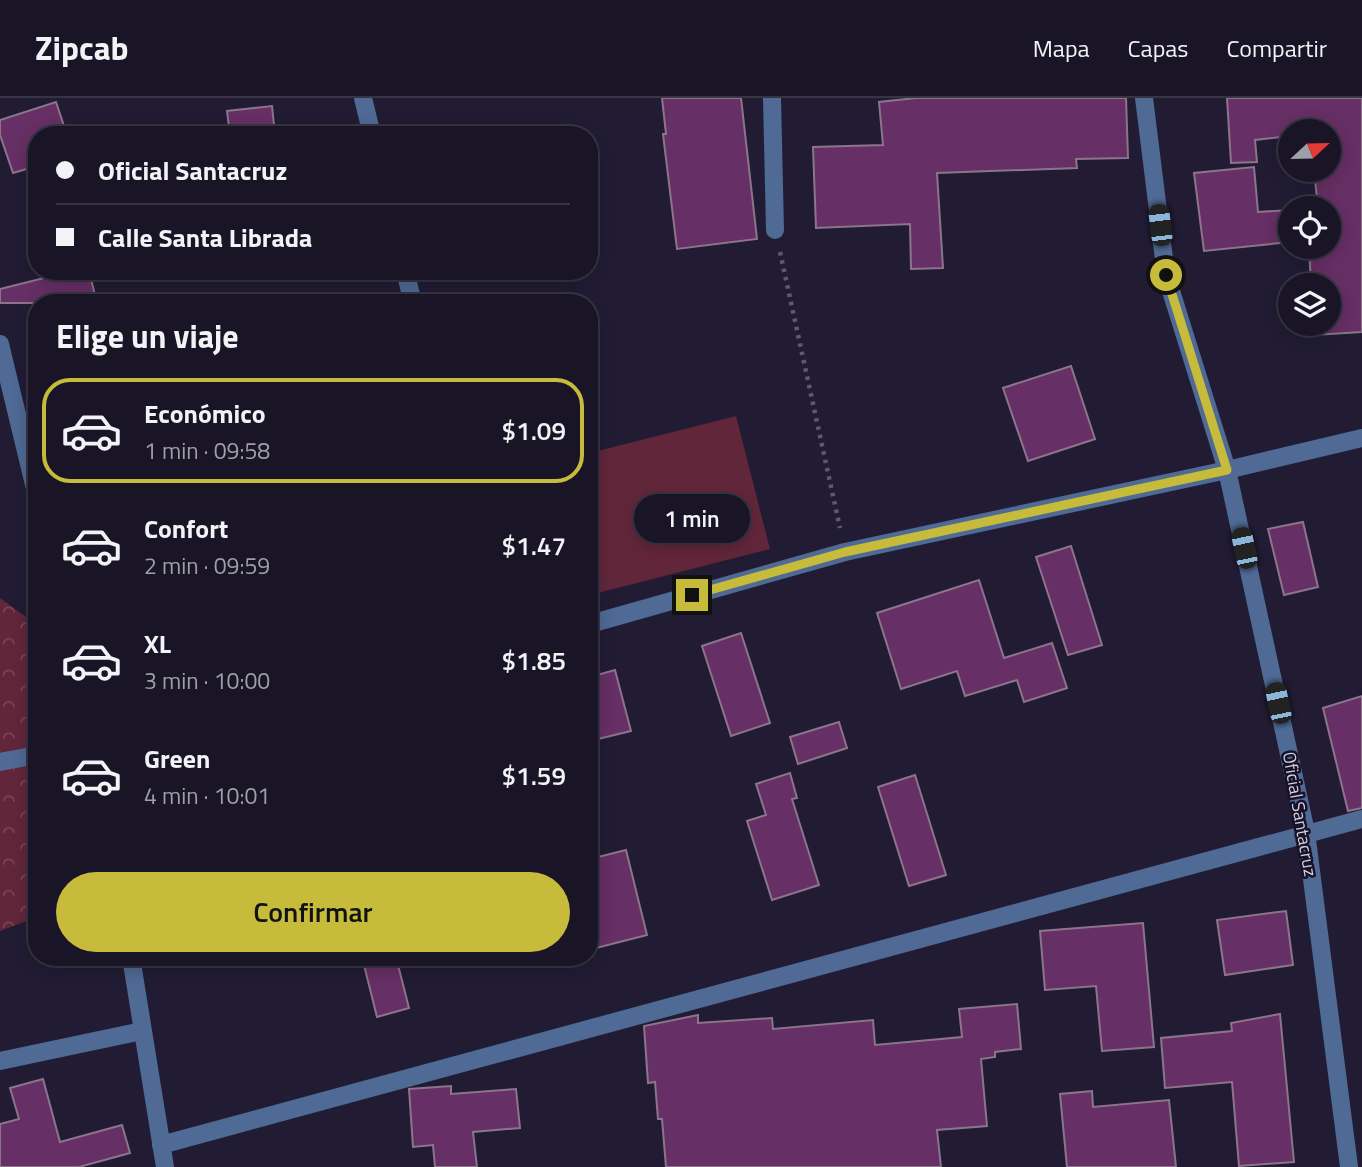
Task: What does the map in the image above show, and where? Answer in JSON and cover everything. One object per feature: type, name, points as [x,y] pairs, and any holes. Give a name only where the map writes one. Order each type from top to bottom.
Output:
[{"type":"street","points":[[363,98],[370,126]]},
{"type":"street","points":[[772,98],[775,230]]},
{"type":"street","name":"Oficial Santacruz","points":[[1144,98],[1166,275],[1227,470],[1306,832],[1349,1167]]},
{"type":"street","points":[[0,344],[28,460]]},
{"type":"street","points":[[598,622],[845,552],[1227,470],[1362,438]]},
{"type":"street","points":[[0,762],[28,757]]},
{"type":"street","points":[[161,1145],[1306,832],[1362,819]]},
{"type":"street","points":[[132,966],[165,1167]]},
{"type":"street","points":[[0,1061],[142,1031]]},
{"type":"path","points":[[775,230],[845,552]]},
{"type":"green space","points":[[736,416],[770,549],[598,593],[598,451]]},
{"type":"green space","points":[[0,598],[28,618],[28,920],[0,931]]},
{"type":"building","points":[[662,98],[741,98],[757,239],[677,249],[663,134],[666,134]]},
{"type":"building","points":[[916,98],[1126,98],[1128,158],[1076,159],[1077,168],[937,173],[943,268],[911,269],[910,224],[816,228],[813,147],[883,145],[879,102]]},
{"type":"building","points":[[1227,98],[1362,98],[1362,332],[1341,333],[1341,273],[1310,273],[1310,259],[1341,259],[1341,196],[1317,196],[1315,182],[1341,182],[1341,119],[1278,119],[1278,137],[1255,140],[1257,162],[1231,163]]},
{"type":"building","points":[[56,102],[64,126],[28,126],[28,169],[13,173],[0,135],[0,120]]},
{"type":"building","points":[[272,106],[274,126],[229,126],[227,111]]},
{"type":"building","points":[[1254,167],[1258,212],[1278,211],[1278,243],[1204,251],[1194,173]]},
{"type":"building","points":[[36,280],[91,280],[95,294],[28,294],[28,303],[0,303],[0,289]]},
{"type":"building","points":[[1071,366],[1095,439],[1028,461],[1003,388]]},
{"type":"building","points":[[1303,522],[1318,587],[1284,595],[1268,529]]},
{"type":"building","points":[[1071,546],[1102,645],[1068,655],[1036,557]]},
{"type":"building","points":[[979,580],[1004,658],[1052,643],[1067,688],[1024,702],[1017,680],[965,696],[957,671],[901,689],[877,613]]},
{"type":"building","points":[[741,633],[770,723],[731,736],[702,646]]},
{"type":"building","points":[[615,670],[631,731],[598,739],[598,675]]},
{"type":"building","points":[[1362,696],[1362,808],[1348,811],[1323,708]]},
{"type":"building","points":[[839,722],[847,748],[798,764],[790,737]]},
{"type":"building","points":[[790,773],[797,798],[792,799],[819,885],[772,900],[747,821],[766,815],[756,784]]},
{"type":"building","points":[[915,775],[946,875],[909,886],[878,787]]},
{"type":"building","points":[[626,850],[647,935],[598,947],[598,857]]},
{"type":"building","points":[[1286,911],[1293,965],[1225,975],[1217,920]]},
{"type":"building","points":[[1143,923],[1154,1047],[1102,1051],[1096,986],[1045,990],[1040,931]]},
{"type":"building","points":[[364,966],[398,966],[409,1008],[377,1017]]},
{"type":"building","points":[[1017,1004],[1021,1049],[995,1052],[995,1057],[981,1059],[987,1126],[937,1130],[941,1167],[666,1167],[662,1119],[658,1119],[655,1082],[648,1083],[644,1026],[698,1015],[698,1023],[772,1018],[773,1029],[873,1020],[875,1045],[962,1037],[959,1009]]},
{"type":"building","points":[[1280,1014],[1294,1162],[1239,1166],[1232,1082],[1165,1088],[1161,1038],[1232,1031],[1231,1023]]},
{"type":"building","points":[[43,1079],[60,1142],[122,1125],[130,1153],[79,1167],[0,1167],[0,1124],[19,1119],[10,1088]]},
{"type":"building","points":[[451,1086],[451,1094],[516,1089],[520,1128],[473,1132],[477,1167],[435,1167],[433,1145],[413,1147],[409,1089]]},
{"type":"building","points":[[1092,1091],[1093,1107],[1169,1100],[1176,1167],[1067,1167],[1060,1094]]},
{"type":"route","points":[[692,595],[845,552],[1227,470],[1166,275]]}]
